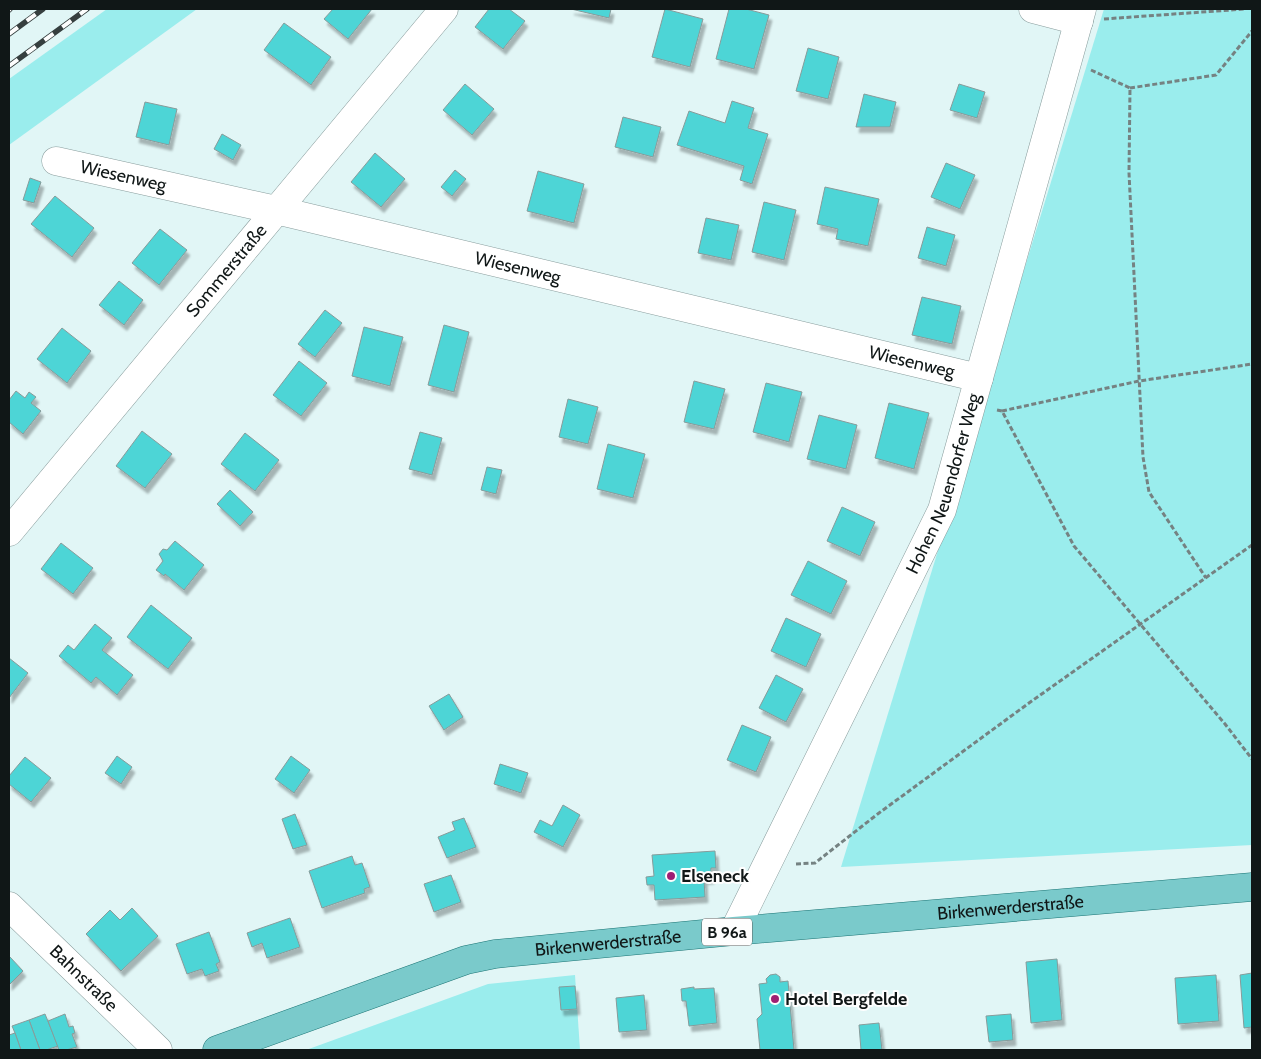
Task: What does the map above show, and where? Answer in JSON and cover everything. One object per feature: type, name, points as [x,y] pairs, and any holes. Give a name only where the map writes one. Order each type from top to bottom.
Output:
[{"type":"main road","name":"Birkenwerderstraße","points":[[217,1050],[481,956],[734,931],[1252,886]]},
{"type":"street","name":"Sommerstraße","points":[[9,532],[444,9]]},
{"type":"street","points":[[1033,9],[1080,15]]},
{"type":"street","name":"Hohen Neuendorfer Weg","points":[[734,931],[942,510],[1080,15]]},
{"type":"street","name":"Wiesenweg","points":[[56,161],[276,210],[975,391]]},
{"type":"street","name":"Bahnstraße","points":[[9,906],[158,1050]]},
{"type":"path","points":[[1080,15],[1245,9]]},
{"type":"path","points":[[1068,59],[1130,88],[1216,75],[1252,31]]},
{"type":"path","points":[[1130,88],[1129,173],[1142,416],[1142,457],[1149,492],[1206,578]]},
{"type":"path","points":[[1002,411],[1139,381],[1252,364]]},
{"type":"path","points":[[975,391],[1002,411],[1074,546],[1225,724],[1252,759]]},
{"type":"path","points":[[767,865],[815,863],[1013,714],[1252,545]]},
{"type":"shaded area","points":[[107,9],[197,9],[9,145],[9,79]]},
{"type":"shaded area","points":[[1104,9],[1252,9],[1252,845],[841,867]]},
{"type":"shaded area","points":[[575,975],[580,1050],[306,1050],[488,984]]},
{"type":"building","points":[[333,9],[372,9],[348,39],[324,19]]},
{"type":"building","points":[[489,9],[509,9],[525,21],[503,49],[475,27]]},
{"type":"building","points":[[571,9],[611,9],[609,18]]},
{"type":"building","points":[[665,9],[703,19],[690,67],[652,57]]},
{"type":"building","points":[[729,9],[746,9],[769,15],[754,69],[716,59]]},
{"type":"building","points":[[284,23],[331,57],[311,85],[264,50]]},
{"type":"building","points":[[808,48],[839,57],[828,99],[796,91]]},
{"type":"building","points":[[465,84],[494,109],[472,135],[443,110]]},
{"type":"building","points":[[959,84],[985,92],[977,118],[950,110]]},
{"type":"building","points":[[864,94],[896,102],[890,127],[856,127]]},
{"type":"building","points":[[732,101],[754,108],[748,128],[768,134],[752,184],[740,180],[744,166],[677,145],[689,111],[725,123]]},
{"type":"building","points":[[145,102],[177,109],[169,145],[136,137]]},
{"type":"building","points":[[623,117],[661,127],[653,157],[615,147]]},
{"type":"building","points":[[222,134],[241,145],[233,160],[214,149]]},
{"type":"building","points":[[375,153],[405,179],[381,207],[351,182]]},
{"type":"building","points":[[946,163],[975,175],[960,209],[931,197]]},
{"type":"building","points":[[455,170],[466,179],[452,196],[441,187]]},
{"type":"building","points":[[538,171],[584,184],[574,223],[527,211]]},
{"type":"building","points":[[30,178],[41,182],[34,203],[23,200]]},
{"type":"building","points":[[825,187],[879,199],[868,246],[836,239],[838,229],[817,224]]},
{"type":"building","points":[[55,196],[94,228],[72,257],[31,224]]},
{"type":"building","points":[[764,202],[796,210],[784,260],[752,252]]},
{"type":"building","points":[[706,218],[739,225],[731,260],[698,253]]},
{"type":"building","points":[[927,227],[955,235],[946,266],[918,258]]},
{"type":"building","points":[[160,229],[187,250],[159,285],[132,263]]},
{"type":"building","points":[[119,281],[143,300],[124,325],[99,305]]},
{"type":"building","points":[[922,297],[961,306],[952,344],[912,335]]},
{"type":"building","points":[[325,310],[342,323],[315,357],[298,344]]},
{"type":"building","points":[[444,325],[469,332],[454,392],[428,385]]},
{"type":"building","points":[[364,327],[403,337],[390,386],[352,376]]},
{"type":"building","points":[[62,328],[91,351],[67,383],[37,359]]},
{"type":"building","points":[[299,361],[327,383],[301,416],[273,395]]},
{"type":"building","points":[[694,381],[725,389],[714,429],[684,422]]},
{"type":"building","points":[[766,383],[802,392],[789,442],[753,432]]},
{"type":"building","points":[[16,391],[25,398],[29,392],[36,397],[31,403],[41,411],[23,434],[9,422],[9,400]]},
{"type":"building","points":[[568,399],[598,407],[588,444],[559,437]]},
{"type":"building","points":[[889,403],[929,413],[914,469],[875,458]]},
{"type":"building","points":[[819,415],[857,425],[846,469],[807,459]]},
{"type":"building","points":[[142,431],[172,454],[145,488],[116,466]]},
{"type":"building","points":[[420,432],[442,438],[432,475],[409,469]]},
{"type":"building","points":[[245,433],[279,460],[255,491],[221,464]]},
{"type":"building","points":[[608,444],[645,454],[633,498],[597,489]]},
{"type":"building","points":[[487,467],[502,470],[496,494],[481,490]]},
{"type":"building","points":[[230,490],[253,512],[240,526],[217,504]]},
{"type":"building","points":[[842,507],[875,522],[860,556],[827,541]]},
{"type":"building","points":[[175,541],[204,565],[184,590],[165,574],[164,576],[156,570],[163,561],[159,554],[163,549],[167,550]]},
{"type":"building","points":[[61,543],[93,568],[73,594],[41,569]]},
{"type":"building","points":[[808,561],[847,581],[831,614],[791,595]]},
{"type":"building","points":[[151,605],[192,638],[168,669],[127,637]]},
{"type":"building","points":[[786,618],[821,634],[806,667],[771,651]]},
{"type":"building","points":[[95,624],[112,638],[102,650],[133,675],[117,695],[96,677],[91,683],[59,656],[68,645],[74,650]]},
{"type":"building","points":[[9,658],[28,673],[9,698]]},
{"type":"building","points":[[776,675],[803,689],[786,722],[759,708]]},
{"type":"building","points":[[449,694],[463,717],[444,730],[429,706]]},
{"type":"building","points":[[742,725],[771,737],[756,772],[727,760]]},
{"type":"building","points":[[117,756],[132,767],[121,784],[105,773]]},
{"type":"building","points":[[291,756],[310,770],[294,793],[275,779]]},
{"type":"building","points":[[25,757],[51,778],[31,802],[9,784],[9,776]]},
{"type":"building","points":[[500,764],[528,773],[521,793],[494,784]]},
{"type":"building","points":[[563,805],[580,815],[563,847],[534,832],[540,820],[552,826]]},
{"type":"building","points":[[295,814],[307,845],[293,849],[282,819]]},
{"type":"building","points":[[464,818],[476,847],[447,858],[438,837],[455,830],[452,822]]},
{"type":"building","points":[[715,851],[716,868],[711,868],[711,878],[704,879],[705,897],[655,900],[654,885],[647,885],[646,877],[654,876],[652,855]]},
{"type":"building","points":[[352,856],[355,865],[362,863],[370,887],[364,889],[365,893],[322,908],[309,871]]},
{"type":"building","points":[[451,875],[461,902],[434,912],[424,884]]},
{"type":"building","points":[[132,908],[158,936],[121,971],[86,934],[110,910],[120,920]]},
{"type":"building","points":[[290,918],[300,947],[267,958],[262,943],[252,947],[247,933]]},
{"type":"building","points":[[209,932],[220,962],[216,964],[219,971],[205,976],[202,969],[187,974],[176,944]]},
{"type":"building","points":[[9,958],[23,971],[9,985]]},
{"type":"building","points":[[1057,959],[1062,1020],[1031,1023],[1026,962]]},
{"type":"building","points":[[1252,973],[1252,1027],[1244,1028],[1240,975]]},
{"type":"building","name":"Hotel Bergfelde","points":[[776,974],[780,977],[780,982],[788,981],[794,1050],[760,1050],[757,1019],[762,1014],[759,984],[767,983],[766,979],[770,975]]},
{"type":"building","points":[[1216,975],[1219,1021],[1178,1024],[1175,978]]},
{"type":"building","points":[[575,986],[577,1009],[561,1010],[559,987]]},
{"type":"building","points":[[694,987],[694,989],[714,988],[717,1023],[689,1026],[686,1001],[682,1001],[681,989]]},
{"type":"building","points":[[644,995],[647,1030],[619,1032],[616,998]]},
{"type":"building","points":[[45,1014],[58,1046],[40,1050],[29,1020]]},
{"type":"building","points":[[65,1014],[69,1027],[73,1026],[75,1033],[72,1034],[77,1047],[59,1050],[48,1021]]},
{"type":"building","points":[[1011,1014],[1013,1040],[989,1042],[986,1016]]},
{"type":"building","points":[[29,1020],[40,1050],[21,1050],[12,1026]]},
{"type":"building","points":[[879,1023],[882,1050],[861,1050],[859,1025]]},
{"type":"building","points":[[15,1033],[21,1050],[9,1050],[9,1035]]},
{"type":"railway","points":[[9,34],[43,9]]},
{"type":"railway","points":[[9,66],[87,9]]},
{"type":"place","name":"Elseneck","points":[[671,876]]},
{"type":"place","name":"Hotel Bergfelde","points":[[775,999]]}]
